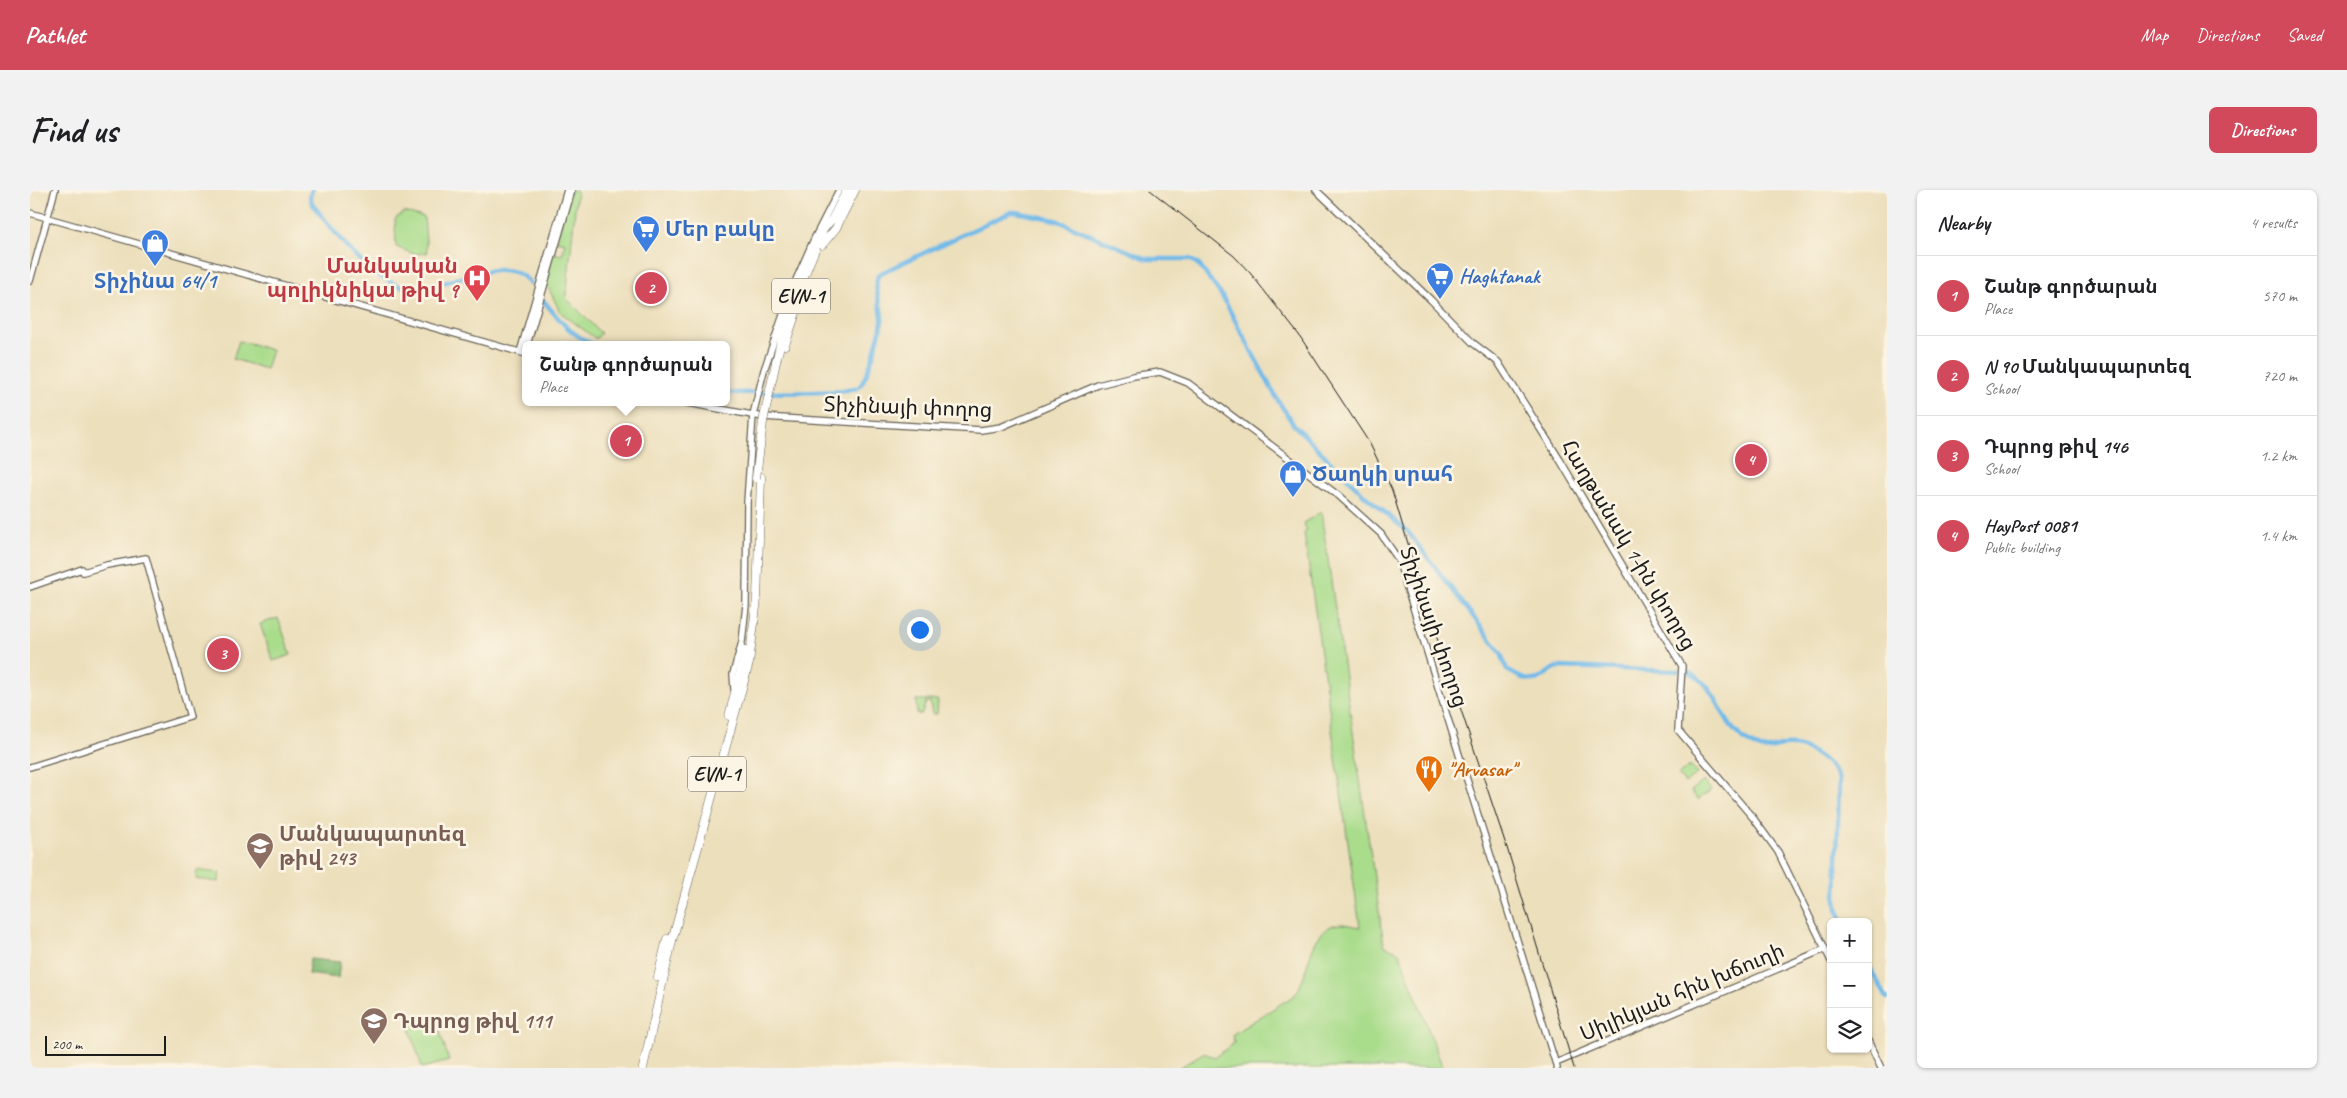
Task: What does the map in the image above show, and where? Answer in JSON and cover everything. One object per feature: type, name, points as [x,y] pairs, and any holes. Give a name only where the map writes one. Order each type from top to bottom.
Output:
[{"type":"highway","points":[[823,226],[832,219],[847,190]]},
{"type":"highway","points":[[822,245],[836,228],[856,190]]},
{"type":"highway","name":"EVN-1","points":[[778,363],[822,245],[823,226]]},
{"type":"highway","name":"EVN-1","points":[[638,1068],[666,942],[746,652],[752,601],[762,429],[786,320],[823,226]]},
{"type":"highway","name":"EVN-1","points":[[643,1068],[672,941],[748,663],[757,600],[758,477]]},
{"type":"street","points":[[30,281],[55,190]]},
{"type":"street","points":[[528,341],[568,190]]},
{"type":"street","points":[[528,341],[572,190]]},
{"type":"street","name":"EVN-1","points":[[823,226],[839,190]]},
{"type":"street","name":"Հաղթանակ 1-ին փողոց","points":[[1316,190],[1473,342],[1498,362],[1560,460],[1682,666],[1678,730],[1754,819],[1778,852],[1827,953]]},
{"type":"street","points":[[30,213],[522,350]]},
{"type":"street","points":[[731,708],[735,685],[733,674],[744,633],[747,502],[753,415],[760,384],[792,289],[823,226]]},
{"type":"street","name":"Տիչինայի փողոց","points":[[698,406],[753,415],[981,430],[1001,427],[1028,417],[1054,402],[1098,385],[1133,376],[1160,372],[1188,383],[1340,496],[1381,534],[1398,559],[1557,1065]]},
{"type":"street","points":[[30,587],[82,571],[146,558],[190,717],[30,767]]},
{"type":"street","points":[[733,674],[740,668],[746,652]]},
{"type":"street","name":"Սիլիկյան հին խճուղի","points":[[1557,1065],[1825,949]]},
{"type":"street","points":[[1872,1049],[1881,1068]]},
{"type":"green space","points":[[571,190],[577,190],[566,298],[601,333],[596,339],[560,312],[546,283],[553,253],[562,255],[565,243],[556,241]]},
{"type":"green space","points":[[404,212],[424,217],[427,253],[414,254],[396,247],[395,219]]},
{"type":"green space","points":[[239,341],[272,350],[266,369],[233,359]]},
{"type":"green space","points":[[1321,512],[1384,945],[1399,952],[1443,1068],[1179,1068],[1203,1053],[1215,1057],[1234,1043],[1233,1034],[1295,995],[1300,986],[1311,952],[1322,933],[1330,927],[1341,924],[1360,927],[1304,533],[1307,530],[1303,523]]},
{"type":"green space","points":[[278,618],[291,655],[273,661],[260,624]]},
{"type":"green space","points":[[916,700],[938,700],[937,714],[932,714],[930,702],[926,702],[922,714],[917,714]]},
{"type":"green space","points":[[1690,766],[1697,774],[1685,783],[1678,775]]},
{"type":"green space","points":[[1704,781],[1711,790],[1698,800],[1691,791]]},
{"type":"green space","points":[[197,870],[220,873],[219,882],[196,879]]},
{"type":"green space","points":[[310,959],[340,962],[338,978],[308,974]]},
{"type":"green space","points":[[436,1018],[449,1061],[422,1068],[409,1026]]},
{"type":"waterway","points":[[312,190],[310,196],[312,204],[352,252],[375,273],[402,287],[416,289],[486,271],[503,270],[518,273],[530,283]]},
{"type":"waterway","points":[[730,393],[818,392],[851,390],[859,387],[869,367],[882,322],[876,285],[879,274],[1011,212],[1056,220],[1147,259],[1190,259],[1199,265],[1222,296],[1277,399],[1294,425],[1363,494],[1408,532],[1501,653],[1507,670],[1529,680],[1538,679],[1559,667],[1678,671]]},
{"type":"waterway","points":[[543,300],[566,326],[587,341]]},
{"type":"waterway","points":[[1688,672],[1703,682],[1733,729],[1754,746],[1763,749],[1784,746],[1803,748],[1820,757],[1836,772],[1839,780],[1836,900],[1837,909],[1841,918]]},
{"type":"waterway","points":[[1872,972],[1887,998]]},
{"type":"railway","points":[[1150,190],[1234,256],[1251,274],[1299,335],[1370,444],[1392,490],[1430,617],[1508,851],[1574,1068]]},
{"type":"place","name":"Մեր բակը","points":[[646,253]]},
{"type":"place","name":"Տիչինա 64/1","points":[[155,267]]},
{"type":"place","name":"N 90 Մանկապարտեզ","points":[[651,288]]},
{"type":"place","name":"Haghtanak","points":[[1440,300]]},
{"type":"place","name":"Մանկական պոլիկնիկա թիվ 9","points":[[477,302]]},
{"type":"place","name":"Շանթ գործարան","points":[[626,441]]},
{"type":"place","name":"HayPost 0081","points":[[1751,460]]},
{"type":"place","name":"Ծաղկի սրահ","points":[[1293,498]]},
{"type":"place","name":"Դպրոց թիվ 146","points":[[223,654]]},
{"type":"place","name":"\"Arvasar\"","points":[[1429,793]]},
{"type":"place","name":"Մանկապարտեզ թիվ 243","points":[[260,870]]},
{"type":"place","name":"Դպրոց թիվ 111","points":[[374,1045]]}]
